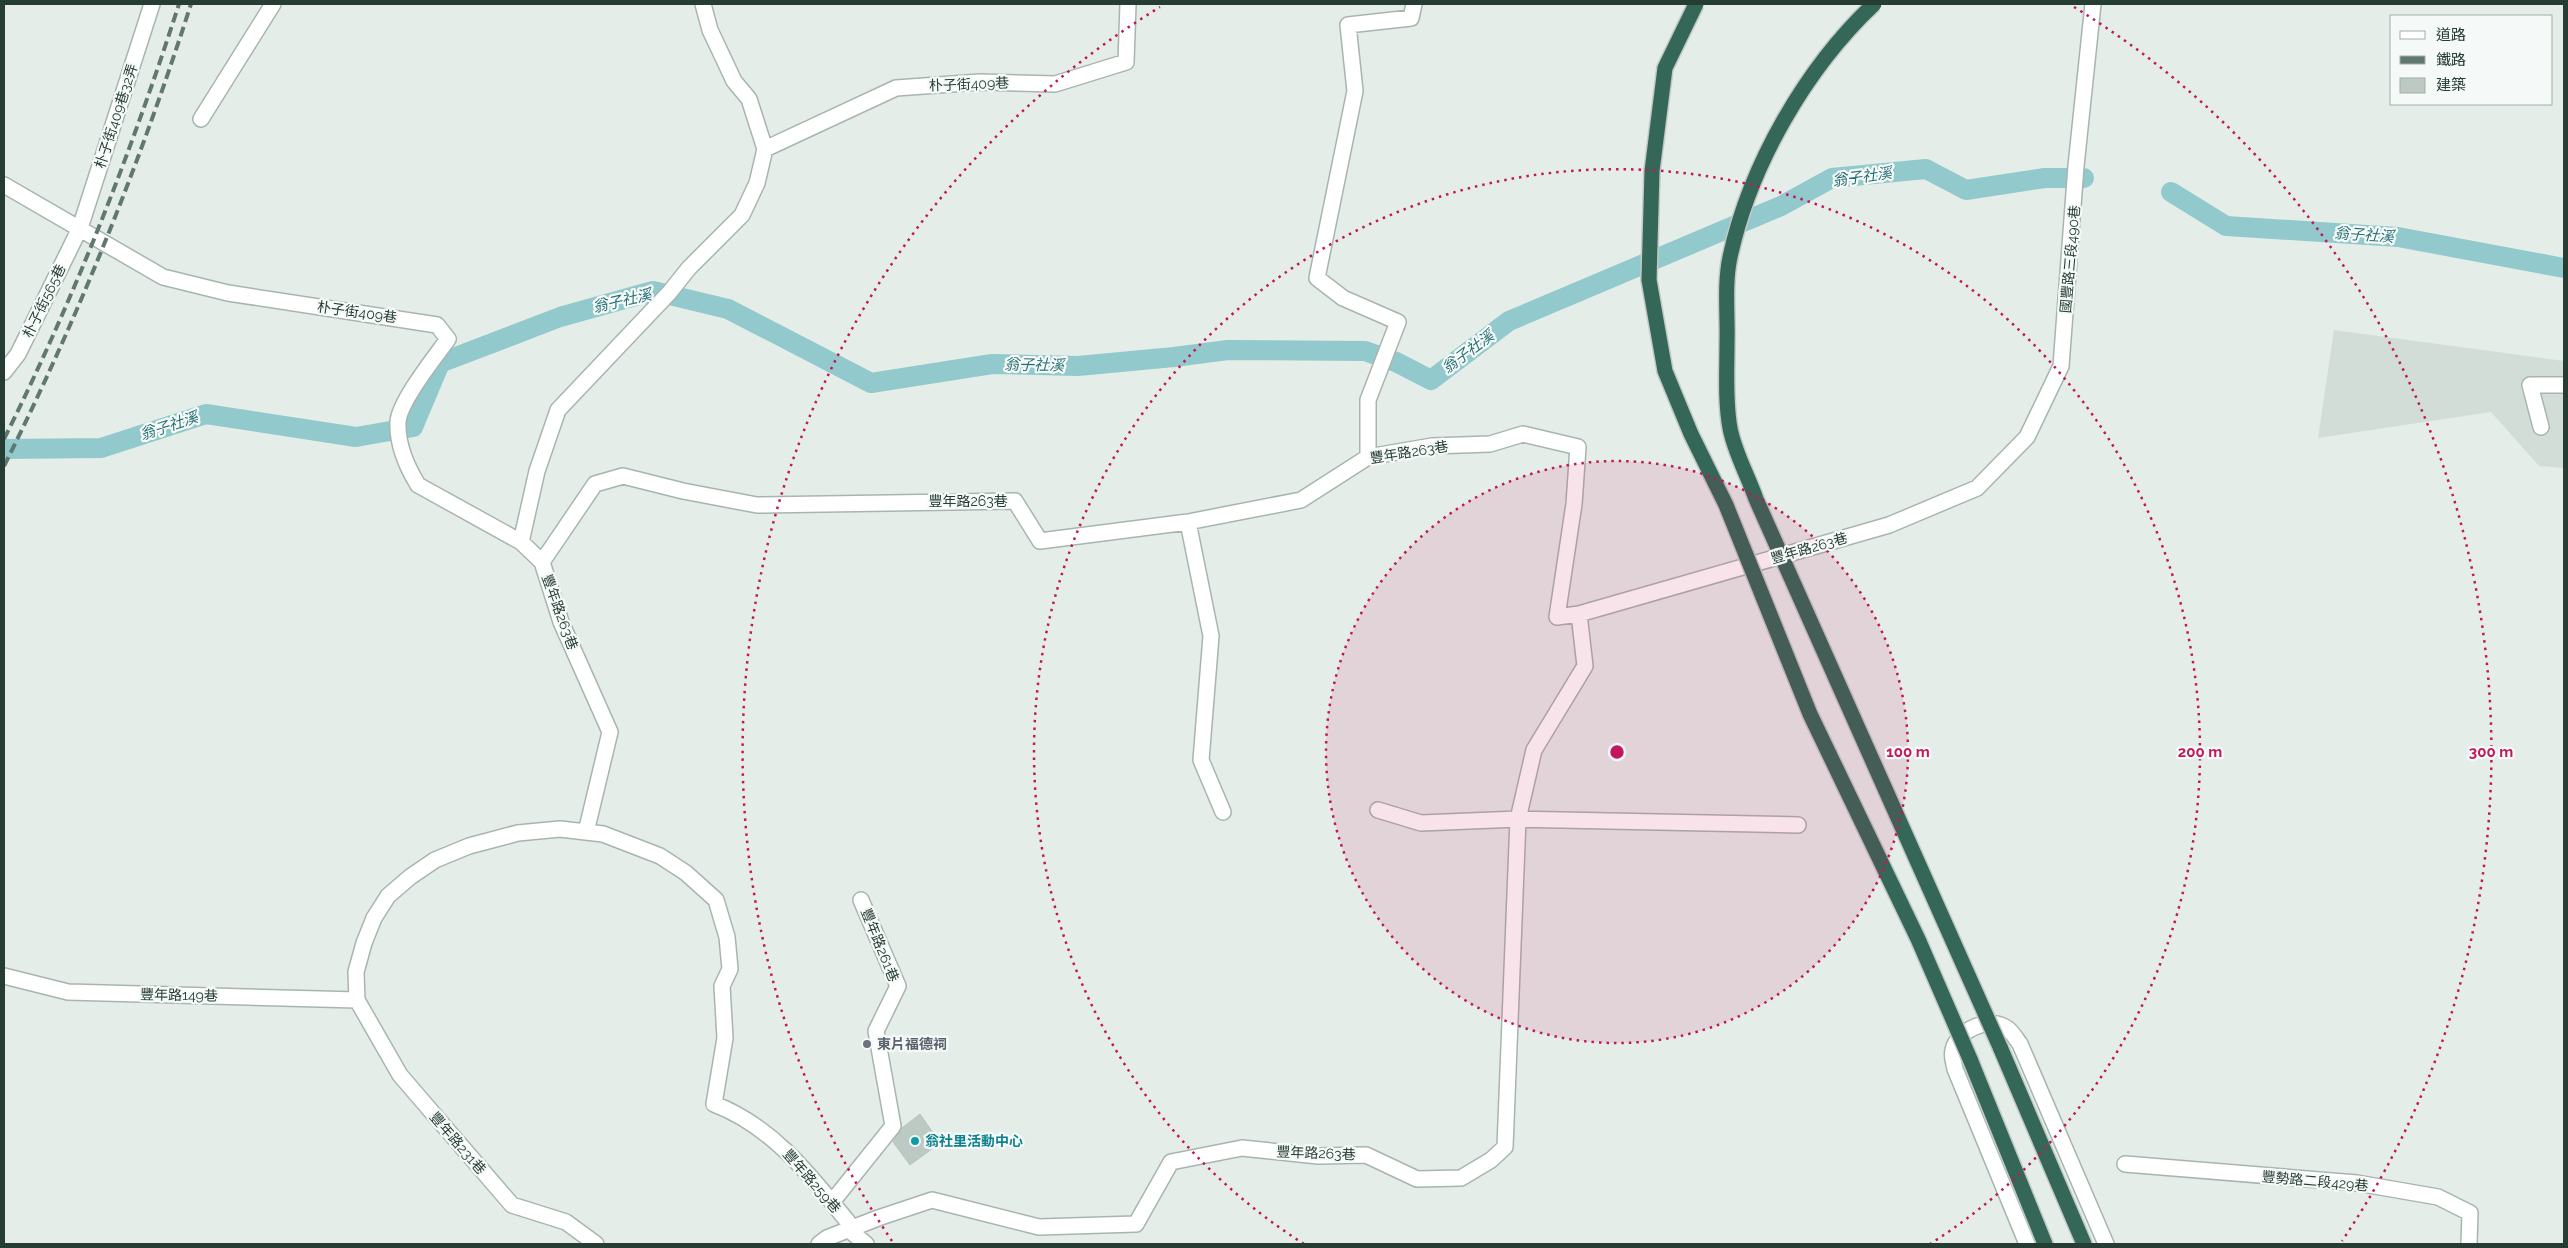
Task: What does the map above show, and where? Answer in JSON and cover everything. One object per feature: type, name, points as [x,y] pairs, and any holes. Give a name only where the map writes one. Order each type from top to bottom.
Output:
[{"type":"highway","points":[[1696,4],[1665,68],[1652,171],[1649,280],[1665,372],[1691,434],[1726,505],[1810,714],[1918,939],[1970,1060],[2044,1244]]},
{"type":"highway","points":[[1874,4],[1815,71],[1784,119],[1751,191],[1730,258],[1727,286],[1727,377],[1730,428],[1756,499],[2000,1046],[2084,1244]]},
{"type":"street","name":"朴子街409巷32弄","points":[[80,228],[152,4]]},
{"type":"street","points":[[201,119],[273,4]]},
{"type":"street","points":[[521,542],[538,470],[558,410],[669,293],[689,268],[742,215],[757,183],[765,149],[749,99],[734,81],[710,30],[703,4]]},
{"type":"street","name":"朴子街409巷","points":[[765,149],[896,88],[980,82],[1056,84],[1126,62],[1128,4]]},
{"type":"street","points":[[1368,457],[1368,400],[1398,322],[1343,298],[1317,278],[1355,91],[1348,25],[1411,18],[1414,4]]},
{"type":"street","name":"國豐路三段490巷","points":[[1977,488],[2027,437],[2061,366],[2076,166],[2093,4]]},
{"type":"street","name":"朴子街409巷","points":[[4,185],[163,277],[228,293],[437,325],[448,338],[402,408],[398,422],[400,440],[408,468],[418,485],[521,542],[542,562]]},
{"type":"street","name":"朴子街565巷","points":[[4,372],[18,354],[80,228]]},
{"type":"street","points":[[2541,427],[2530,385],[2564,386]]},
{"type":"street","name":"豐年路263巷","points":[[586,832],[610,732],[561,622],[542,562],[595,484],[623,476],[683,492],[757,505],[1015,500],[1040,540],[1188,522],[1301,500],[1368,457],[1432,446],[1490,444],[1523,434],[1578,447],[1574,504],[1557,617],[1579,614],[1889,525],[1977,488]]},
{"type":"street","points":[[1188,522],[1210,636],[1201,760],[1223,812]]},
{"type":"street","name":"豐年路263巷","points":[[849,1230],[932,1200],[1039,1227],[1136,1224],[1172,1162],[1242,1148],[1318,1156],[1366,1155],[1417,1179],[1461,1178],[1491,1160],[1505,1147],[1518,819],[1534,750],[1585,666],[1579,614]]},
{"type":"street","points":[[1378,810],[1422,823],[1518,819],[1798,826]]},
{"type":"street","name":"豐年路259巷","points":[[357,1000],[356,972],[374,918],[388,896],[410,877],[435,860],[470,846],[518,833],[560,829],[603,834],[660,856],[686,873],[716,900],[726,938],[730,969],[722,986],[725,1038],[714,1104],[733,1111],[793,1156],[848,1222],[849,1230]]},
{"type":"street","name":"豐年路261巷","points":[[832,1202],[893,1126],[876,1031],[898,986],[861,900]]},
{"type":"street","name":"豐年路149巷","points":[[4,976],[68,992],[357,1000]]},
{"type":"street","name":"豐年路231巷","points":[[357,1000],[400,1075],[512,1205],[566,1222],[596,1244]]},
{"type":"street","points":[[2027,1244],[1955,1070],[1952,1052],[1957,1040],[1975,1026],[1994,1024],[2007,1028],[2020,1044],[2106,1244]]},
{"type":"street","name":"豐勢路二段429巷","points":[[2125,1164],[2357,1183],[2438,1197],[2470,1213],[2469,1244]]},
{"type":"street","points":[[819,1244],[827,1238],[849,1230],[866,1244]]},
{"type":"shaded area","points":[[2334,330],[2564,361],[2564,468],[2539,466],[2491,412],[2318,438]]},
{"type":"building","name":"翁社里活動中心","points":[[920,1114],[940,1143],[910,1165],[893,1142],[902,1128]]},
{"type":"waterway","name":"翁子社溪","points":[[4,449],[101,448],[206,414],[356,437],[413,427],[440,363],[560,317],[653,291],[728,309],[871,383],[992,364],[1078,366],[1228,350],[1365,351],[1396,362],[1431,380],[1509,321],[1781,206],[1832,178],[1926,169],[1966,190],[2045,178],[2084,178]]},
{"type":"waterway","name":"翁子社溪","points":[[2171,192],[2226,226],[2398,237],[2564,268]]},
{"type":"railway","points":[[4,439],[54,333],[100,225],[161,60],[179,4]]},
{"type":"railway","points":[[4,466],[83,296],[151,122],[191,4]]},
{"type":"place","name":"東片福德祠","points":[[867,1044]]},
{"type":"place","name":"翁社里活動中心","points":[[915,1141]]}]
